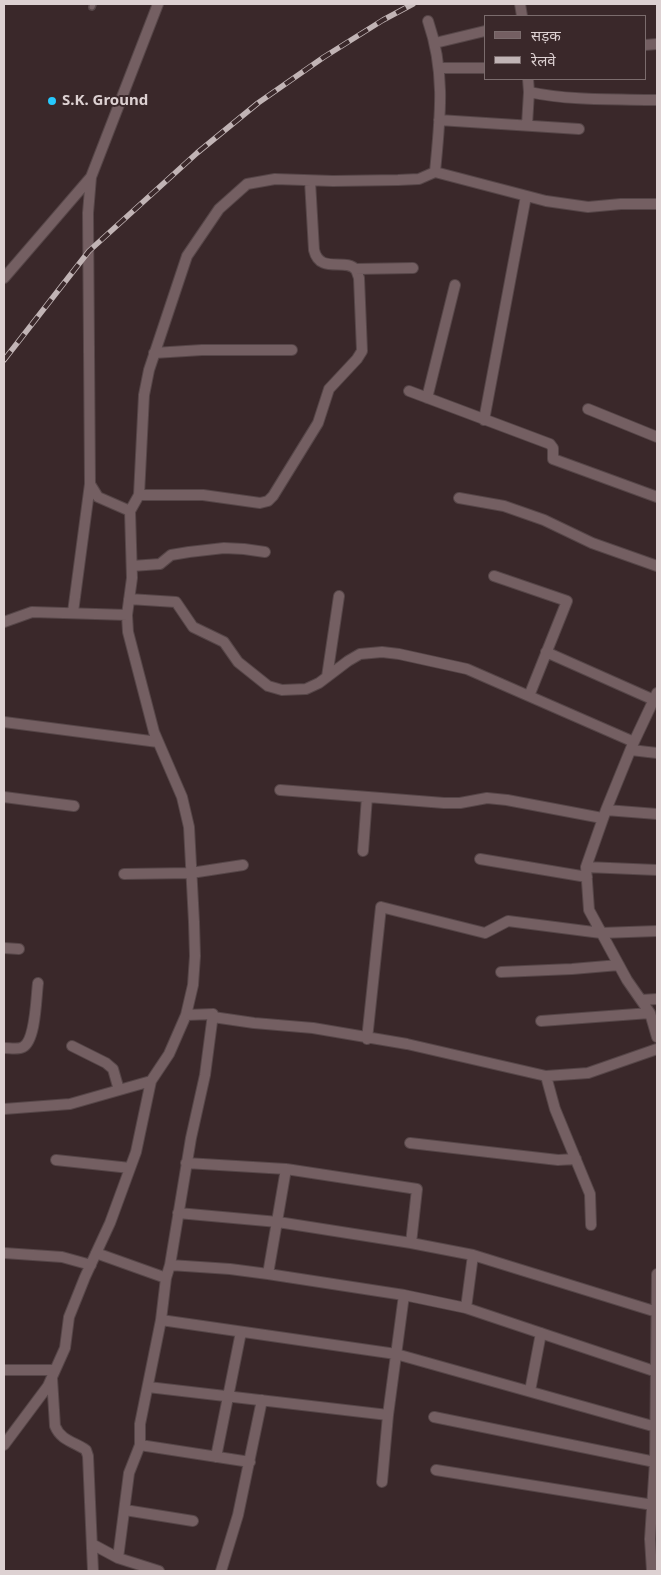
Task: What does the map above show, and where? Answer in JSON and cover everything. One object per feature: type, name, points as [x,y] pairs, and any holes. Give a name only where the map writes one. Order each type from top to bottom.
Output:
[{"type":"street","points":[[73,612],[90,484],[88,213],[91,177],[158,4]]},
{"type":"street","points":[[428,21],[435,43],[439,68],[441,104],[435,172]]},
{"type":"street","points":[[435,43],[483,31]]},
{"type":"street","points":[[439,68],[483,68]]},
{"type":"street","points":[[527,125],[530,92],[528,80]]},
{"type":"street","points":[[530,92],[571,98],[657,100]]},
{"type":"street","points":[[440,120],[579,128]]},
{"type":"street","points":[[4,1445],[48,1386],[65,1348],[69,1317],[110,1223],[136,1152],[151,1081],[169,1054],[186,1015],[193,985],[195,956],[189,828],[182,797],[154,732],[128,632],[127,615],[132,566],[130,512],[139,495],[144,395],[148,370],[187,256],[219,210],[247,184],[275,179],[310,181],[398,180],[419,179],[435,172],[546,201],[588,207],[621,204],[657,204]]},
{"type":"street","points":[[4,278],[91,177]]},
{"type":"street","points":[[310,181],[315,257],[321,262],[350,266],[355,269],[413,268]]},
{"type":"street","points":[[484,420],[526,196]]},
{"type":"street","points":[[139,495],[202,495],[260,503],[268,501],[273,496],[318,423],[329,389],[362,351],[359,278],[355,269]]},
{"type":"street","points":[[428,398],[455,285]]},
{"type":"street","points":[[154,353],[202,350],[292,350]]},
{"type":"street","points":[[408,391],[550,444],[553,448],[553,459],[657,497]]},
{"type":"street","points":[[588,409],[657,437]]},
{"type":"street","points":[[90,484],[98,497],[130,512]]},
{"type":"street","points":[[459,498],[512,509],[544,520],[592,543],[657,566]]},
{"type":"street","points":[[132,566],[160,564],[171,555],[224,548],[265,552]]},
{"type":"street","points":[[494,576],[567,601],[528,696]]},
{"type":"street","points":[[327,677],[339,596]]},
{"type":"street","points":[[129,599],[176,602],[193,627],[224,642],[238,662],[268,686],[282,690],[306,689],[319,683],[360,654],[382,652],[399,654],[467,669],[632,746],[657,753]]},
{"type":"street","points":[[4,622],[32,612],[127,615]]},
{"type":"street","points":[[546,652],[655,696],[604,814],[586,872],[589,910],[618,965],[650,1013],[657,1037]]},
{"type":"street","points":[[4,722],[158,742]]},
{"type":"street","points":[[280,790],[444,803],[460,803],[487,798],[604,814],[657,814]]},
{"type":"street","points":[[4,797],[74,806]]},
{"type":"street","points":[[363,851],[368,797]]},
{"type":"street","points":[[480,859],[586,872],[657,870]]},
{"type":"street","points":[[124,874],[191,873],[242,864]]},
{"type":"street","points":[[367,1039],[381,907],[485,934],[508,921],[601,933],[657,931]]},
{"type":"street","points":[[4,948],[19,949]]},
{"type":"street","points":[[501,972],[618,965]]},
{"type":"street","points":[[4,1048],[21,1048],[26,1045],[31,1035],[34,1020],[38,983]]},
{"type":"street","points":[[641,1000],[657,1000]]},
{"type":"street","points":[[541,1021],[650,1013]]},
{"type":"street","points":[[118,1558],[129,1472],[140,1445],[140,1424],[161,1320],[166,1278],[170,1265],[186,1163],[205,1075],[214,1014],[186,1015]]},
{"type":"street","points":[[213,1017],[313,1028],[367,1039],[407,1044],[546,1076],[588,1073],[657,1049]]},
{"type":"street","points":[[72,1046],[106,1063],[113,1069],[119,1090]]},
{"type":"street","points":[[546,1076],[556,1109],[590,1194],[591,1225]]},
{"type":"street","points":[[4,1109],[70,1104],[151,1081]]},
{"type":"street","points":[[410,1143],[558,1160],[576,1159]]},
{"type":"street","points":[[56,1160],[130,1168]]},
{"type":"street","points":[[186,1163],[286,1169],[417,1189],[411,1243]]},
{"type":"street","points":[[268,1274],[286,1169]]},
{"type":"street","points":[[178,1213],[278,1222],[473,1255],[657,1312]]},
{"type":"street","points":[[4,1253],[62,1257],[91,1265]]},
{"type":"street","points":[[96,1253],[166,1278]]},
{"type":"street","points":[[466,1308],[473,1255]]},
{"type":"street","points":[[170,1265],[230,1269],[268,1274],[404,1295],[466,1308],[657,1372]]},
{"type":"street","points":[[652,1571],[654,1539],[653,1505],[656,1490],[657,1274]]},
{"type":"street","points":[[382,1482],[388,1415],[404,1295]]},
{"type":"street","points":[[161,1320],[396,1354],[530,1391],[656,1433]]},
{"type":"street","points":[[216,1457],[241,1332]]},
{"type":"street","points":[[530,1391],[541,1333]]},
{"type":"street","points":[[4,1370],[53,1374]]},
{"type":"street","points":[[53,1374],[55,1426],[57,1431],[60,1436],[86,1450],[88,1456],[93,1571]]},
{"type":"street","points":[[148,1387],[388,1415]]},
{"type":"street","points":[[221,1571],[238,1515],[262,1400]]},
{"type":"street","points":[[434,1417],[655,1462]]},
{"type":"street","points":[[140,1445],[250,1462]]},
{"type":"street","points":[[436,1470],[653,1505]]},
{"type":"street","points":[[125,1510],[193,1521]]},
{"type":"street","points":[[92,1544],[118,1558],[159,1571]]},
{"type":"railway","points":[[4,360],[89,251],[197,153],[258,103],[324,57],[383,20],[413,4]]},
{"type":"place","name":"S.K. Ground","points":[[52,101]]}]
